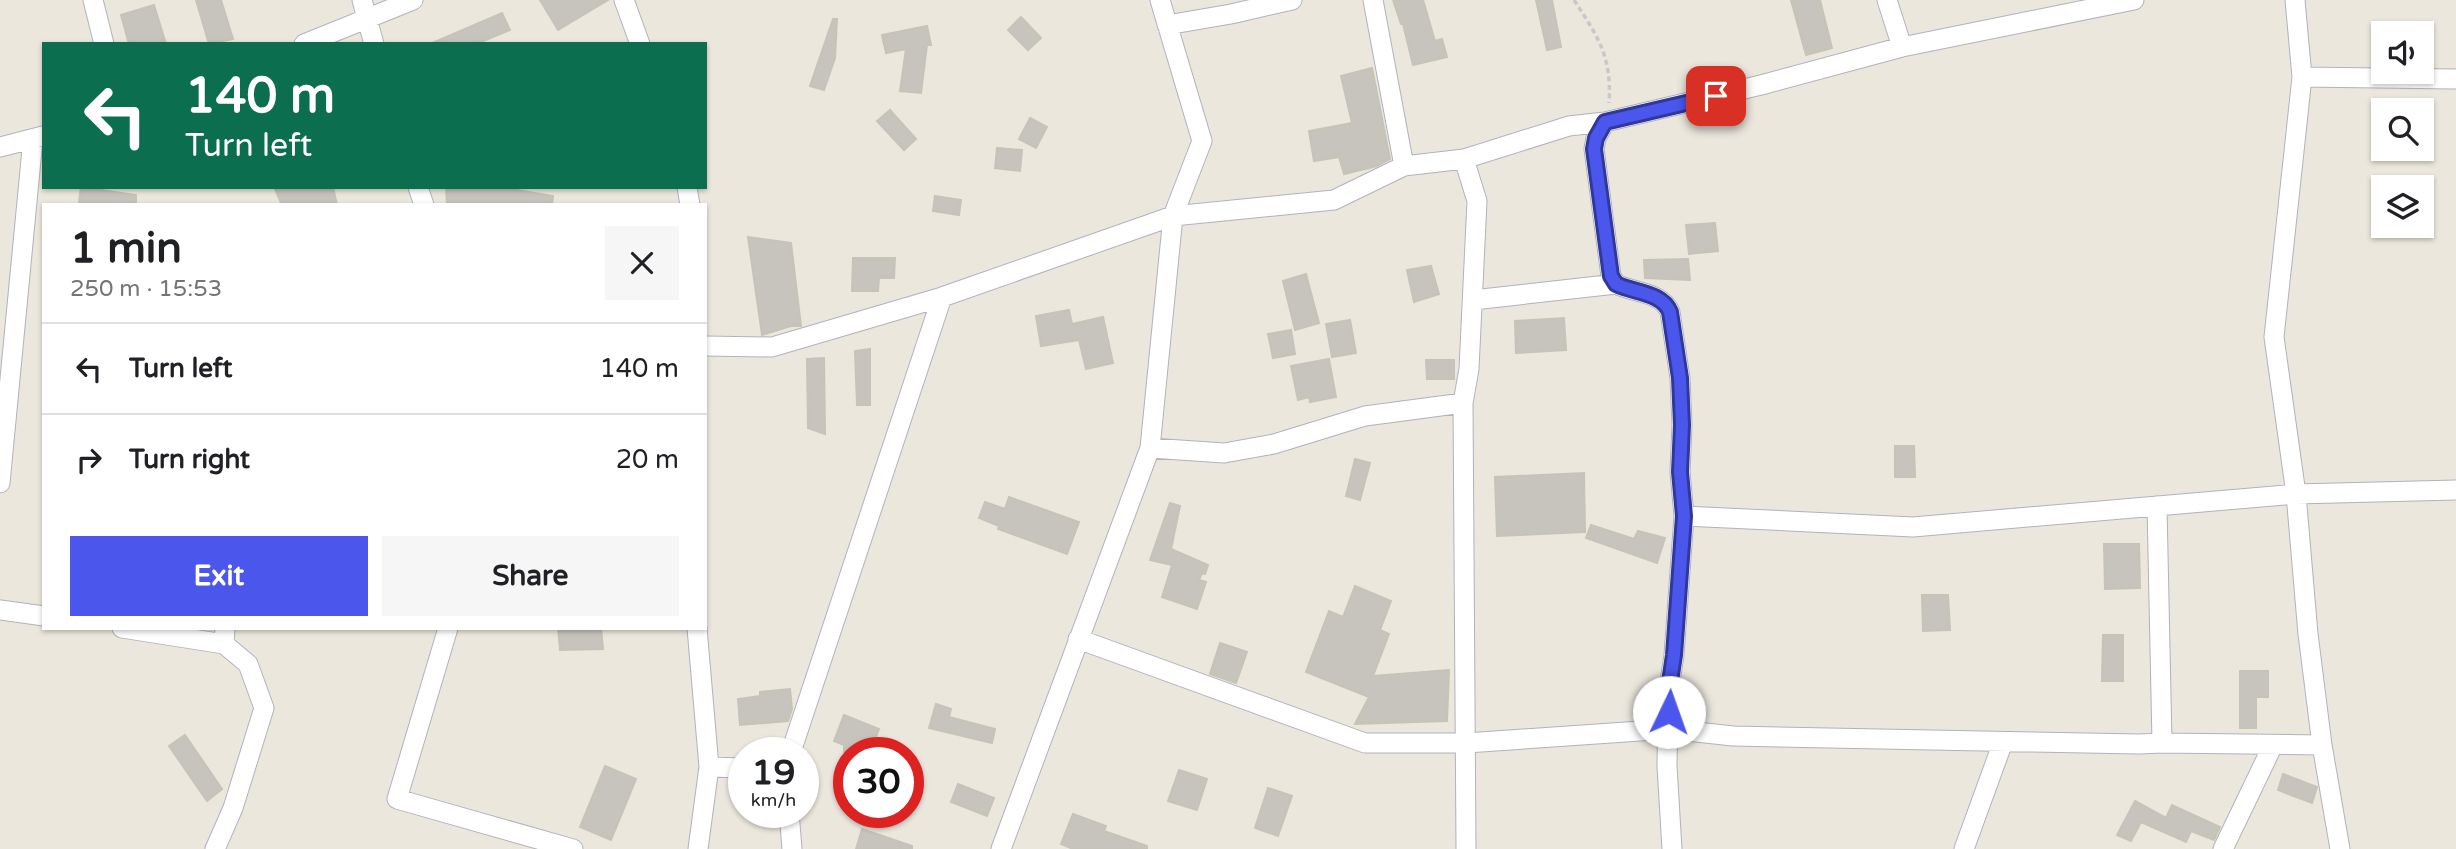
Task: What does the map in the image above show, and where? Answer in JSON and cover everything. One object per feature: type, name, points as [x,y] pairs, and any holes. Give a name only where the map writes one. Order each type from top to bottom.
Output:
[{"type":"street","points":[[93,0],[104,42]]},
{"type":"street","points":[[307,42],[364,9],[413,0]]},
{"type":"street","points":[[624,0],[639,42]]},
{"type":"street","points":[[1001,849],[1150,448],[1173,216],[1202,141],[1160,0]]},
{"type":"street","points":[[1167,25],[1292,0]]},
{"type":"street","points":[[1373,0],[1404,166]]},
{"type":"street","points":[[1887,0],[1902,47]]},
{"type":"street","points":[[707,346],[772,347],[942,297],[1173,216],[1334,200],[1404,166],[1464,159],[1569,126],[1605,122],[1761,86],[1902,47],[2134,0]]},
{"type":"street","points":[[2295,0],[2302,77],[2274,337],[2296,494],[2308,634],[2322,746],[2340,849]]},
{"type":"street","points":[[364,9],[373,42]]},
{"type":"street","points":[[2302,77],[2456,79]]},
{"type":"street","points":[[1605,122],[1596,138],[1594,149],[1611,276],[1616,284]]},
{"type":"street","points":[[0,147],[38,138],[0,483]]},
{"type":"street","points":[[1464,159],[1476,201],[1469,369],[1463,403],[1466,849]]},
{"type":"street","points":[[1473,300],[1616,284],[1657,297],[1666,304],[1670,312],[1680,378],[1680,472],[1684,516],[1674,655],[1668,695],[1667,766],[1672,849]]},
{"type":"street","points":[[796,737],[942,297]]},
{"type":"street","points":[[1150,448],[1224,453],[1273,444],[1365,416],[1463,403]]},
{"type":"street","points":[[1684,516],[1913,527],[2296,494],[2456,490]]},
{"type":"street","points":[[2158,506],[2162,743]]},
{"type":"street","points":[[0,610],[42,617]]},
{"type":"street","points":[[148,630],[224,636],[248,664],[264,708],[233,808],[215,849]]},
{"type":"street","points":[[447,630],[397,799],[573,849]]},
{"type":"street","points":[[698,630],[709,767],[698,849]]},
{"type":"street","points":[[1078,639],[1365,743],[1466,743],[1669,729],[1732,736],[2322,746]]},
{"type":"street","points":[[1964,849],[2003,742]]},
{"type":"street","points":[[2223,849],[2273,745]]},
{"type":"street","points":[[709,767],[728,768]]},
{"type":"street","points":[[790,828],[792,849]]},
{"type":"path","points":[[1574,0],[1596,34],[1609,65],[1609,102],[1605,122]]},
{"type":"building","points":[[196,0],[221,0],[233,39],[208,42]]},
{"type":"building","points":[[540,0],[608,0],[558,30]]},
{"type":"building","points":[[1393,0],[1423,0],[1435,41],[1442,39],[1447,57],[1413,65],[1403,24]]},
{"type":"building","points":[[1536,0],[1552,0],[1561,47],[1547,50]]},
{"type":"building","points":[[1791,0],[1820,0],[1832,48],[1806,55]]},
{"type":"building","points":[[154,5],[165,42],[128,42],[121,15]]},
{"type":"building","points":[[502,13],[510,30],[481,42],[435,42]]},
{"type":"building","points":[[1021,17],[1041,38],[1028,50],[1008,30]]},
{"type":"building","points":[[833,19],[837,19],[835,58],[824,90],[810,86]]},
{"type":"building","points":[[927,26],[931,45],[927,45],[921,93],[900,91],[906,49],[886,53],[882,35]]},
{"type":"building","points":[[1372,68],[1390,159],[1377,166],[1344,174],[1339,157],[1314,161],[1309,131],[1352,123],[1341,76]]},
{"type":"building","points":[[890,110],[916,139],[904,150],[877,121]]},
{"type":"building","points":[[1030,118],[1047,127],[1036,148],[1019,139]]},
{"type":"building","points":[[997,148],[1022,150],[1020,171],[995,168]]},
{"type":"building","points":[[81,189],[136,195],[136,203],[79,202]]},
{"type":"building","points":[[275,189],[333,189],[337,203],[281,203]]},
{"type":"building","points":[[446,189],[517,189],[553,196],[552,203],[447,203]]},
{"type":"building","points":[[935,196],[961,200],[959,215],[933,211]]},
{"type":"building","points":[[1715,223],[1718,251],[1689,254],[1686,225]]},
{"type":"building","points":[[748,237],[791,243],[801,326],[791,326],[762,335]]},
{"type":"building","points":[[853,258],[895,258],[894,278],[879,278],[878,291],[852,291]]},
{"type":"building","points":[[1688,259],[1690,280],[1645,278],[1644,260]]},
{"type":"building","points":[[1431,266],[1439,294],[1414,302],[1407,270]]},
{"type":"building","points":[[1306,274],[1319,323],[1295,330],[1283,281]]},
{"type":"building","points":[[1069,310],[1072,324],[1103,317],[1113,363],[1086,369],[1079,340],[1041,346],[1036,316]]},
{"type":"building","points":[[1564,318],[1566,350],[1516,353],[1515,321]]},
{"type":"building","points":[[1350,320],[1356,353],[1332,357],[1326,324]]},
{"type":"building","points":[[1291,330],[1295,354],[1273,358],[1268,334]]},
{"type":"building","points":[[870,349],[870,405],[857,405],[855,351]]},
{"type":"building","points":[[824,358],[825,434],[808,428],[807,359]]},
{"type":"building","points":[[1329,359],[1336,397],[1310,402],[1309,397],[1298,400],[1291,366]]},
{"type":"building","points":[[1426,360],[1454,360],[1454,379],[1427,379]]},
{"type":"building","points":[[1895,446],[1914,446],[1915,477],[1895,477]]},
{"type":"building","points":[[1355,459],[1370,463],[1360,500],[1346,496]]},
{"type":"building","points":[[1584,473],[1585,532],[1497,536],[1495,477]]},
{"type":"building","points":[[1009,497],[1079,522],[1067,554],[998,529],[999,526],[979,518],[985,502],[1005,509]]},
{"type":"building","points":[[1170,503],[1180,506],[1171,549],[1208,565],[1199,580],[1206,582],[1197,609],[1162,597],[1172,565],[1150,560]]},
{"type":"building","points":[[1591,525],[1634,539],[1638,531],[1665,538],[1657,563],[1586,538]]},
{"type":"building","points":[[2104,544],[2139,544],[2140,588],[2105,589]]},
{"type":"building","points":[[1355,586],[1391,601],[1380,630],[1389,634],[1373,676],[1449,670],[1447,721],[1355,724],[1369,697],[1306,672],[1329,611],[1343,617]]},
{"type":"building","points":[[1922,595],[1948,595],[1950,630],[1923,631]]},
{"type":"building","points":[[558,630],[601,630],[603,649],[560,650]]},
{"type":"building","points":[[2103,635],[2123,635],[2123,681],[2102,681]]},
{"type":"building","points":[[1220,643],[1247,652],[1236,683],[1210,674]]},
{"type":"building","points":[[2240,671],[2268,671],[2268,697],[2256,697],[2256,728],[2240,728]]},
{"type":"building","points":[[790,689],[792,709],[788,721],[740,725],[738,699],[760,696],[760,692]]},
{"type":"building","points":[[936,704],[951,709],[949,717],[995,729],[992,743],[929,728]]},
{"type":"building","points":[[844,715],[879,729],[876,737],[836,737]]},
{"type":"building","points":[[185,735],[222,789],[207,801],[169,746]]},
{"type":"building","points":[[605,766],[636,779],[611,840],[580,827]]},
{"type":"building","points":[[1179,770],[1207,779],[1197,810],[1168,801]]},
{"type":"building","points":[[2283,774],[2317,787],[2312,803],[2278,790]]},
{"type":"building","points":[[958,784],[994,798],[987,816],[951,802]]},
{"type":"building","points":[[1268,788],[1292,796],[1278,836],[1255,828]]},
{"type":"building","points":[[2135,801],[2166,818],[2172,805],[2220,827],[2214,840],[2191,831],[2186,842],[2141,822],[2131,841],[2117,835]]},
{"type":"building","points":[[1073,814],[1106,826],[1104,831],[1147,846],[1147,849],[1073,849],[1061,844]]},
{"type":"building","points":[[862,829],[912,846],[912,849],[856,849]]},
{"type":"route","points":[[1669,712],[1668,695],[1674,655],[1684,516],[1680,472],[1680,378],[1670,312],[1666,304],[1657,297],[1616,284],[1611,276],[1594,149],[1596,138],[1605,122],[1716,96]]}]
